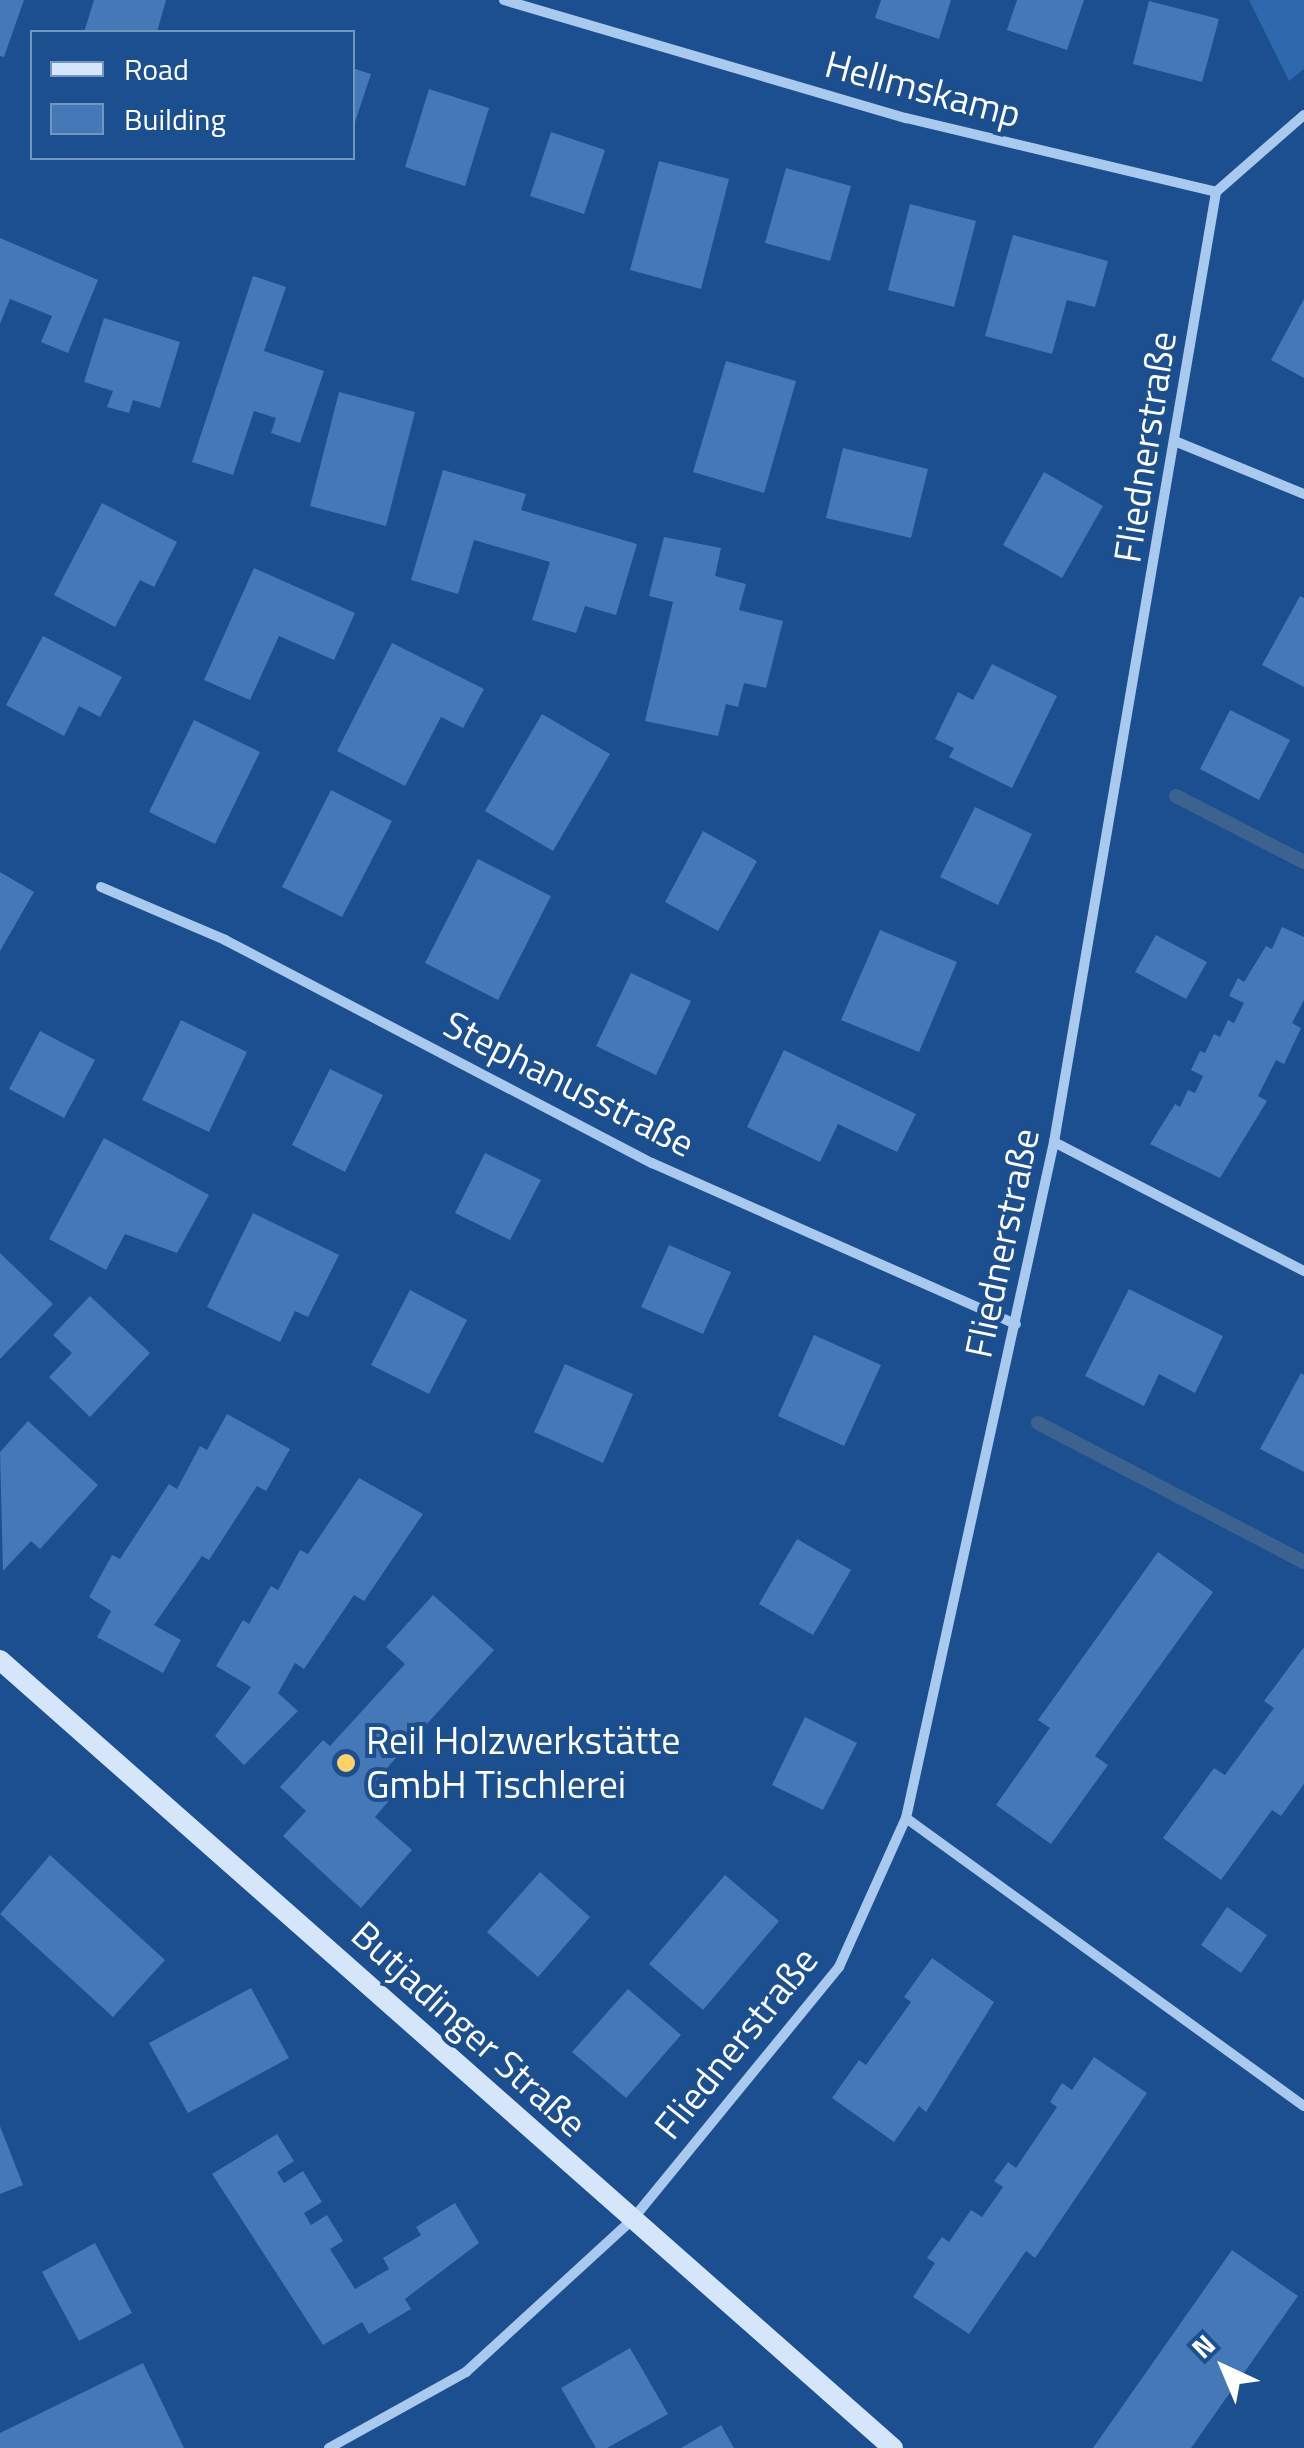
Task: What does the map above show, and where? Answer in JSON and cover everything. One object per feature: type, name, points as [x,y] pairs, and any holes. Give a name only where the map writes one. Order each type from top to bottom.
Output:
[{"type":"street","name":"Hellmskamp","points":[[504,0],[906,118],[1216,192]]},
{"type":"street","points":[[1216,192],[1304,115]]},
{"type":"street","name":"Fliednerstraße","points":[[329,2448],[466,2372],[632,2220],[839,1967],[906,1818],[1054,1142],[1178,442],[1216,192]]},
{"type":"street","points":[[1178,442],[1304,494]]},
{"type":"street","name":"Stephanusstraße","points":[[101,887],[225,940],[652,1163],[1016,1324]]},
{"type":"street","points":[[1054,1142],[1304,1271]]},
{"type":"street","name":"Butjadinger Straße","points":[[0,1660],[894,2448]]},
{"type":"street","points":[[906,1818],[1304,2106]]},
{"type":"shaded area","points":[[1249,0],[1304,0],[1304,69],[1289,81]]},
{"type":"building","points":[[0,0],[24,0],[4,57],[0,56]]},
{"type":"building","points":[[94,0],[166,0],[158,30],[85,30]]},
{"type":"building","points":[[881,0],[951,0],[939,39],[875,18]]},
{"type":"building","points":[[1017,0],[1084,0],[1067,50],[1007,30]]},
{"type":"building","points":[[1149,1],[1219,19],[1202,82],[1133,64]]},
{"type":"building","points":[[355,69],[371,74],[355,122]]},
{"type":"building","points":[[429,89],[489,108],[465,186],[405,167]]},
{"type":"building","points":[[551,132],[605,150],[584,214],[530,196]]},
{"type":"building","points":[[659,161],[729,179],[701,289],[630,270]]},
{"type":"building","points":[[786,168],[851,186],[830,261],[765,243]]},
{"type":"building","points":[[910,204],[976,221],[954,307],[888,290]]},
{"type":"building","points":[[1013,235],[1108,261],[1095,307],[1067,300],[1052,354],[985,336]]},
{"type":"building","points":[[0,238],[98,280],[68,353],[41,342],[52,316],[10,299],[0,324]]},
{"type":"building","points":[[253,276],[286,287],[264,351],[324,371],[300,443],[271,433],[276,418],[254,411],[233,475],[192,462]]},
{"type":"building","points":[[1304,299],[1304,378],[1271,360]]},
{"type":"building","points":[[104,318],[180,342],[160,408],[133,400],[129,413],[107,407],[113,391],[84,382]]},
{"type":"building","points":[[726,361],[796,381],[764,493],[693,472]]},
{"type":"building","points":[[339,392],[415,412],[386,526],[310,506]]},
{"type":"building","points":[[843,448],[928,469],[911,538],[826,518]]},
{"type":"building","points":[[443,470],[526,494],[521,510],[637,544],[616,615],[585,606],[576,633],[532,620],[550,562],[474,540],[458,594],[411,580]]},
{"type":"building","points":[[1044,472],[1103,506],[1062,578],[1003,545]]},
{"type":"building","points":[[102,503],[177,542],[154,587],[140,580],[115,627],[54,595]]},
{"type":"building","points":[[664,537],[721,548],[715,576],[746,584],[739,610],[783,621],[766,688],[744,683],[738,707],[726,704],[718,736],[645,721],[673,602],[649,596]]},
{"type":"building","points":[[254,568],[355,613],[334,660],[279,636],[250,700],[204,680]]},
{"type":"building","points":[[1300,596],[1304,598],[1304,687],[1262,665]]},
{"type":"building","points":[[43,636],[122,677],[100,717],[79,706],[64,736],[6,705]]},
{"type":"building","points":[[392,643],[484,689],[463,728],[441,717],[405,786],[337,751]]},
{"type":"building","points":[[992,664],[1057,696],[1012,788],[949,757],[954,748],[935,739],[958,692],[973,700]]},
{"type":"building","points":[[1230,710],[1290,740],[1259,800],[1200,769]]},
{"type":"building","points":[[542,714],[610,754],[553,851],[485,811]]},
{"type":"building","points":[[194,720],[260,752],[215,844],[149,812]]},
{"type":"building","points":[[331,790],[392,821],[342,917],[282,887]]},
{"type":"building","points":[[975,807],[1032,834],[998,905],[940,877]]},
{"type":"building","points":[[703,831],[757,861],[718,931],[665,902]]},
{"type":"building","points":[[478,859],[551,896],[498,1000],[425,963]]},
{"type":"building","points":[[0,872],[34,892],[0,951]]},
{"type":"building","points":[[1282,927],[1304,937],[1304,1000],[1292,1023],[1301,1028],[1284,1064],[1276,1060],[1258,1096],[1267,1101],[1220,1178],[1150,1144],[1175,1104],[1180,1107],[1188,1090],[1195,1093],[1203,1076],[1191,1070],[1200,1051],[1205,1053],[1214,1034],[1220,1037],[1228,1020],[1234,1023],[1244,1003],[1229,996],[1238,978],[1244,982],[1266,946],[1272,949]]},
{"type":"building","points":[[880,930],[957,962],[919,1052],[841,1020]]},
{"type":"building","points":[[1156,935],[1207,962],[1186,999],[1135,972]]},
{"type":"building","points":[[631,973],[691,1001],[656,1075],[596,1046]]},
{"type":"building","points":[[181,1020],[247,1052],[209,1132],[142,1100]]},
{"type":"building","points":[[40,1031],[95,1060],[64,1118],[9,1089]]},
{"type":"building","points":[[784,1050],[916,1114],[897,1152],[838,1124],[820,1162],[747,1127]]},
{"type":"building","points":[[330,1069],[383,1095],[345,1172],[292,1145]]},
{"type":"building","points":[[104,1138],[209,1195],[177,1253],[125,1234],[106,1270],[49,1239]]},
{"type":"building","points":[[485,1153],[541,1180],[510,1240],[455,1213]]},
{"type":"building","points":[[253,1213],[339,1255],[308,1317],[295,1311],[280,1342],[207,1307]]},
{"type":"building","points":[[669,1245],[731,1272],[703,1334],[641,1307]]},
{"type":"building","points":[[0,1253],[53,1304],[0,1359]]},
{"type":"building","points":[[1129,1289],[1223,1336],[1195,1393],[1159,1374],[1144,1406],[1085,1376]]},
{"type":"building","points":[[410,1290],[467,1320],[429,1394],[371,1365]]},
{"type":"building","points":[[90,1296],[150,1353],[90,1417],[49,1377],[72,1353],[53,1335]]},
{"type":"building","points":[[814,1335],[881,1365],[844,1446],[778,1416]]},
{"type":"building","points":[[565,1364],[633,1394],[603,1463],[534,1432]]},
{"type":"building","points":[[1301,1373],[1304,1375],[1304,1472],[1260,1449]]},
{"type":"building","points":[[227,1414],[290,1449],[266,1491],[257,1486],[209,1560],[202,1556],[154,1625],[181,1640],[163,1673],[97,1637],[111,1611],[89,1597],[112,1555],[120,1559],[169,1484],[177,1489],[200,1446],[207,1450]]},
{"type":"building","points":[[28,1421],[98,1485],[40,1549],[31,1541],[3,1571],[0,1452]]},
{"type":"building","points":[[359,1478],[423,1514],[364,1601],[354,1595],[304,1669],[295,1663],[278,1693],[298,1711],[244,1765],[215,1736],[251,1687],[216,1666],[243,1620],[249,1624],[271,1586],[278,1590],[300,1550],[308,1554]]},
{"type":"building","points":[[797,1539],[851,1570],[813,1635],[759,1604]]},
{"type":"building","points":[[1158,1552],[1213,1592],[1095,1756],[1108,1765],[1051,1844],[996,1805],[1050,1728],[1038,1720]]},
{"type":"building","name":"Reil Holzwerkstätte GmbH Tischlerei","points":[[433,1595],[494,1650],[376,1780],[393,1796],[375,1817],[412,1850],[361,1908],[283,1836],[306,1811],[280,1787],[323,1740],[330,1746],[405,1664],[386,1647]]},
{"type":"building","points":[[1304,1647],[1304,1784],[1281,1816],[1272,1810],[1221,1880],[1163,1838],[1214,1768],[1225,1775],[1274,1708],[1264,1701]]},
{"type":"building","points":[[805,1717],[857,1743],[823,1810],[772,1785]]},
{"type":"building","points":[[50,1855],[165,1960],[113,2017],[0,1914]]},
{"type":"building","points":[[540,1872],[590,1917],[538,1977],[487,1932]]},
{"type":"building","points":[[725,1875],[779,1921],[703,2010],[649,1964]]},
{"type":"building","points":[[1227,1907],[1267,1935],[1241,1973],[1201,1945]]},
{"type":"building","points":[[932,1958],[994,2002],[926,2112],[919,2106],[894,2142],[832,2098],[859,2060],[866,2065],[911,2002],[904,1997]]},
{"type":"building","points":[[251,1988],[289,2058],[188,2113],[149,2043]]},
{"type":"building","points":[[628,1989],[681,2035],[626,2098],[572,2052]]},
{"type":"building","points":[[1094,2057],[1147,2093],[1035,2258],[1026,2251],[969,2334],[913,2297],[935,2263],[927,2258],[942,2237],[949,2242],[971,2210],[982,2217],[1003,2187],[994,2181],[1008,2162],[1016,2168],[1057,2107],[1050,2102],[1062,2083],[1072,2090]]},
{"type":"building","points":[[0,2126],[23,2185],[0,2194]]},
{"type":"building","points":[[277,2134],[294,2161],[277,2172],[284,2183],[303,2171],[322,2202],[304,2213],[311,2225],[327,2215],[343,2241],[330,2249],[355,2289],[389,2269],[383,2258],[421,2235],[416,2227],[455,2203],[479,2243],[405,2299],[411,2309],[369,2334],[362,2322],[323,2345],[212,2174]]},
{"type":"building","points":[[95,2243],[132,2313],[79,2341],[42,2272]]},
{"type":"building","points":[[1232,2250],[1298,2296],[1191,2448],[1093,2448]]},
{"type":"building","points":[[630,2348],[668,2414],[607,2448],[596,2448],[561,2388]]},
{"type":"building","points":[[143,2363],[184,2448],[0,2448],[0,2433]]},
{"type":"building","points":[[721,2425],[734,2448],[681,2448]]},
{"type":"waterway","points":[[1176,796],[1304,862]]},
{"type":"waterway","points":[[1038,1423],[1304,1562]]},
{"type":"place","name":"Reil Holzwerkstätte GmbH Tischlerei","points":[[346,1763]]}]
